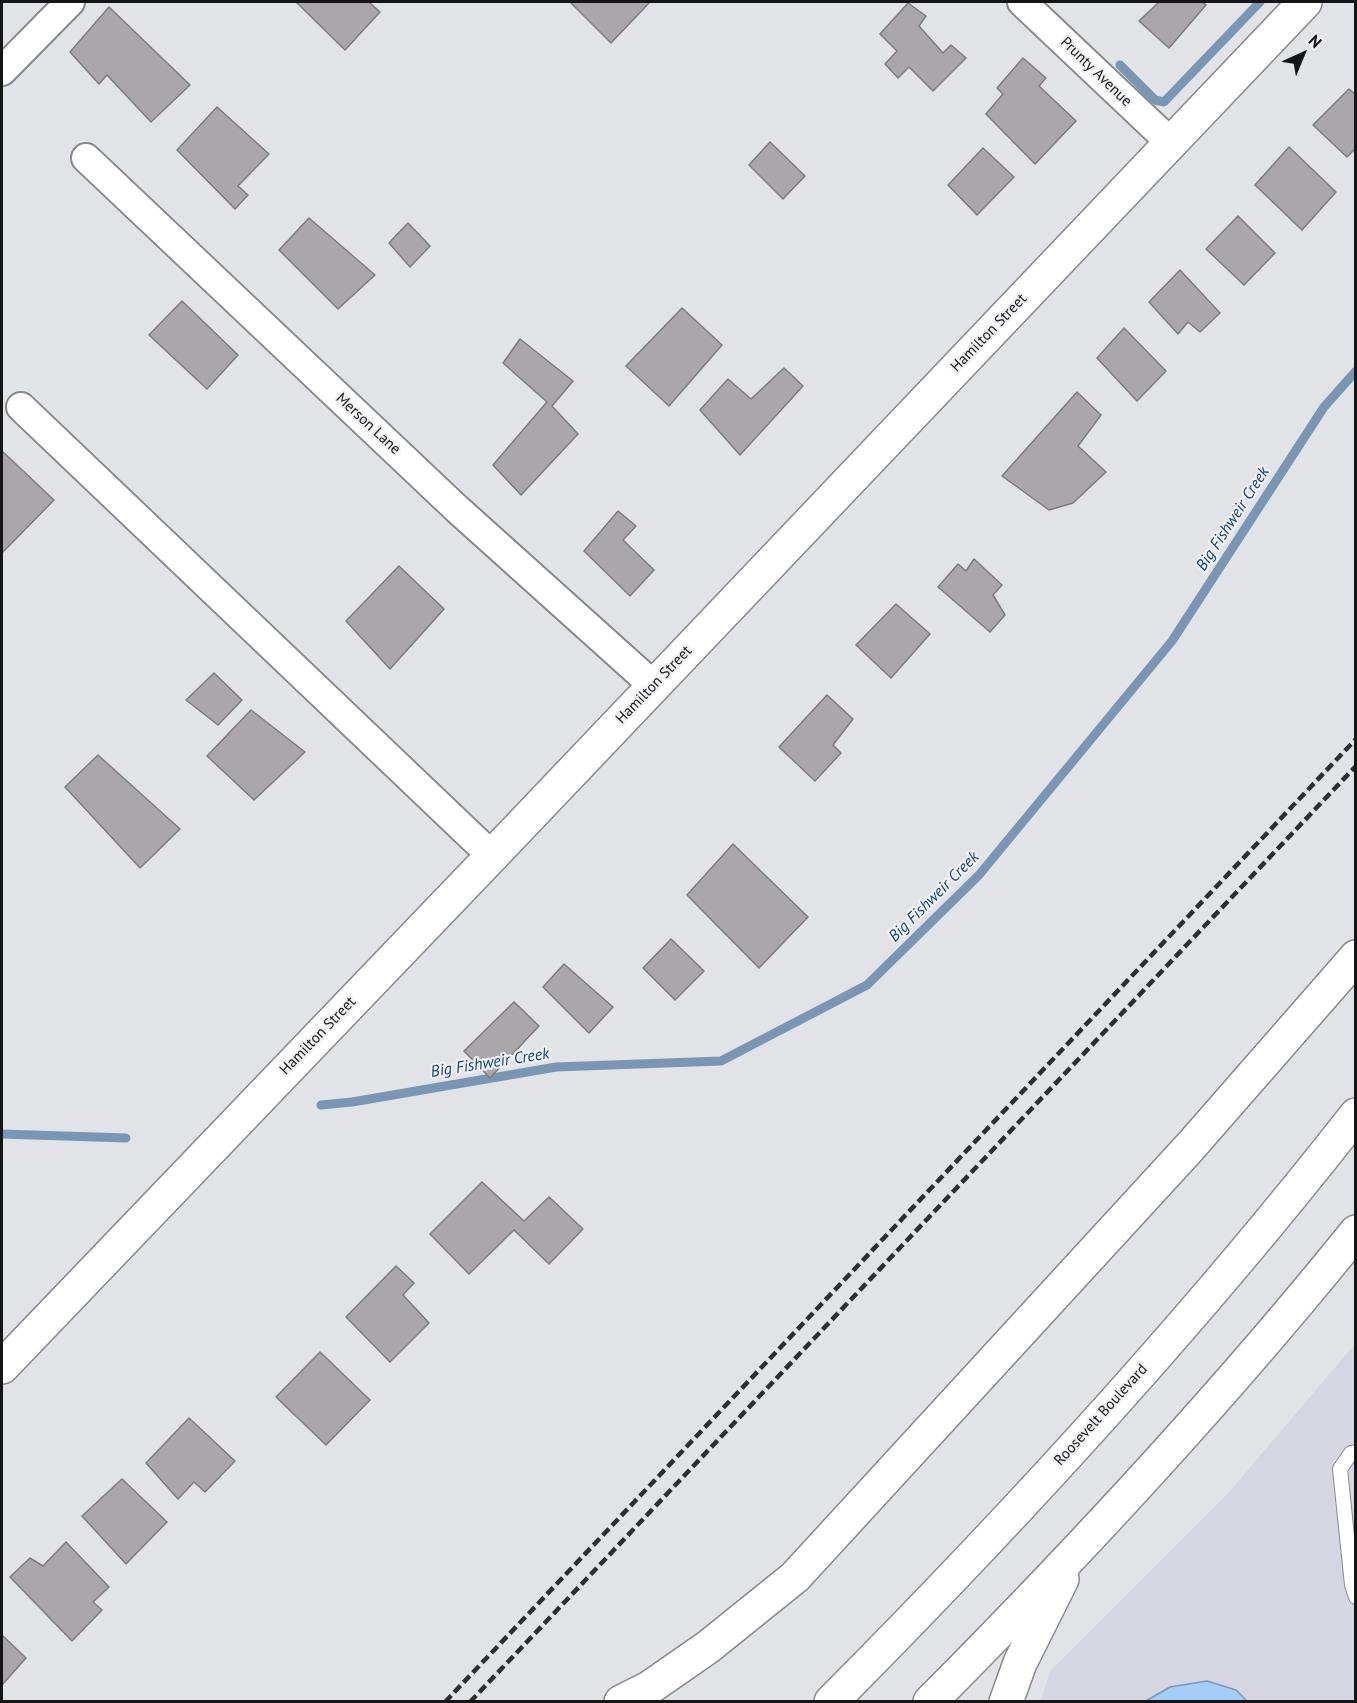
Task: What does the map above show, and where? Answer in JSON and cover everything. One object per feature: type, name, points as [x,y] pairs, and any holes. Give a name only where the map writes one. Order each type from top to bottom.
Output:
[{"type":"main road","name":"Hamilton Street","points":[[2,1367],[1305,2]]},
{"type":"main road","points":[[621,1701],[649,1688],[708,1647],[795,1577],[1190,1147],[1356,957]]},
{"type":"main road","name":"Roosevelt Boulevard","points":[[831,1701],[921,1611],[1104,1413],[1205,1299],[1356,1115]]},
{"type":"main road","points":[[930,1701],[1162,1459],[1262,1346],[1356,1232]]},
{"type":"main road","points":[[1005,1701],[1020,1663],[1078,1548]]},
{"type":"street","points":[[2,71],[70,2]]},
{"type":"street","name":"Prunty Avenue","points":[[1022,2],[1170,142]]},
{"type":"street","name":"Merson Lane","points":[[86,158],[456,508],[654,686]]},
{"type":"street","points":[[21,407],[492,856]]},
{"type":"lane","points":[[1356,1452],[1351,1453],[1340,1469],[1352,1585],[1356,1597]]},
{"type":"shaded area","points":[[1355,1344],[1355,1701],[1040,1702],[1051,1670],[1230,1491]]},
{"type":"water","points":[[1207,1681],[1236,1690],[1247,1701],[1146,1701],[1170,1687]]},
{"type":"building","points":[[296,2],[369,2],[380,12],[345,50]]},
{"type":"building","points":[[570,2],[650,2],[611,43]]},
{"type":"building","points":[[1159,2],[1202,2],[1206,5],[1169,48],[1139,21]]},
{"type":"building","points":[[908,3],[926,16],[919,26],[943,53],[951,45],[966,58],[933,91],[909,67],[898,78],[885,64],[897,51],[880,34]]},
{"type":"building","points":[[109,7],[190,85],[151,122],[107,75],[99,84],[70,52]]},
{"type":"building","points":[[1023,58],[1046,78],[1039,86],[1076,121],[1035,164],[986,114],[1003,94],[997,88]]},
{"type":"building","points":[[1349,89],[1356,95],[1356,148],[1347,157],[1313,125]]},
{"type":"building","points":[[217,107],[269,154],[238,186],[248,195],[235,209],[177,150]]},
{"type":"building","points":[[770,142],[805,176],[783,199],[749,165]]},
{"type":"building","points":[[1289,147],[1336,192],[1302,230],[1255,185]]},
{"type":"building","points":[[983,148],[1014,177],[977,215],[948,185]]},
{"type":"building","points":[[1238,216],[1275,253],[1244,285],[1206,249]]},
{"type":"building","points":[[309,218],[375,275],[338,309],[279,250]]},
{"type":"building","points":[[408,223],[430,246],[410,267],[389,243]]},
{"type":"building","points":[[1180,270],[1220,313],[1200,332],[1188,322],[1178,334],[1149,302]]},
{"type":"building","points":[[182,301],[238,355],[207,389],[149,335]]},
{"type":"building","points":[[682,308],[722,345],[669,406],[626,366]]},
{"type":"building","points":[[1124,328],[1166,371],[1137,401],[1097,358]]},
{"type":"building","points":[[520,339],[573,381],[552,406],[578,434],[521,495],[493,465],[547,402],[503,363]]},
{"type":"building","points":[[784,368],[803,386],[740,455],[700,410],[728,379],[751,399]]},
{"type":"building","points":[[1077,392],[1101,415],[1078,446],[1106,472],[1073,503],[1049,510],[1002,476]]},
{"type":"building","points":[[2,451],[54,500],[2,553]]},
{"type":"building","points":[[618,511],[636,526],[623,540],[654,570],[630,596],[584,551]]},
{"type":"building","points":[[974,559],[1002,585],[993,595],[1005,615],[990,632],[938,587],[958,564],[966,571]]},
{"type":"building","points":[[399,566],[444,609],[390,669],[346,621]]},
{"type":"building","points":[[896,604],[930,634],[891,678],[856,645]]},
{"type":"building","points":[[214,673],[242,700],[218,725],[186,700]]},
{"type":"building","points":[[827,695],[853,719],[833,745],[841,753],[815,781],[779,747]]},
{"type":"building","points":[[251,710],[305,752],[254,800],[207,756]]},
{"type":"building","points":[[98,755],[180,829],[140,868],[65,787]]},
{"type":"building","points":[[733,844],[808,917],[759,968],[687,895]]},
{"type":"building","points":[[671,939],[704,971],[675,1000],[643,968]]},
{"type":"building","points":[[564,964],[613,1007],[589,1033],[543,987]]},
{"type":"building","points":[[514,1002],[539,1026],[490,1078],[464,1051]]},
{"type":"building","points":[[482,1182],[524,1221],[549,1197],[583,1229],[549,1264],[514,1230],[469,1274],[430,1234]]},
{"type":"building","points":[[396,1266],[414,1283],[403,1295],[429,1323],[390,1362],[346,1317]]},
{"type":"building","points":[[320,1352],[370,1400],[326,1445],[276,1397]]},
{"type":"building","points":[[189,1418],[235,1461],[205,1492],[194,1482],[178,1499],[146,1463]]},
{"type":"building","points":[[122,1479],[167,1522],[126,1564],[82,1516]]},
{"type":"building","points":[[66,1542],[109,1587],[93,1602],[102,1610],[72,1641],[10,1577],[30,1558],[43,1566]]},
{"type":"building","points":[[2,1635],[26,1658],[2,1685]]},
{"type":"waterway","points":[[1120,65],[1155,100],[1164,102],[1260,2]]},
{"type":"waterway","name":"Big Fishweir Creek","points":[[321,1105],[352,1102],[556,1067],[721,1061],[867,985],[979,875],[1172,641],[1324,407],[1356,371]]},
{"type":"waterway","name":"Big Fishweir Creek","points":[[2,1134],[126,1138]]},
{"type":"railway","points":[[445,1702],[1356,739]]},
{"type":"railway","points":[[470,1702],[1356,766]]}]
